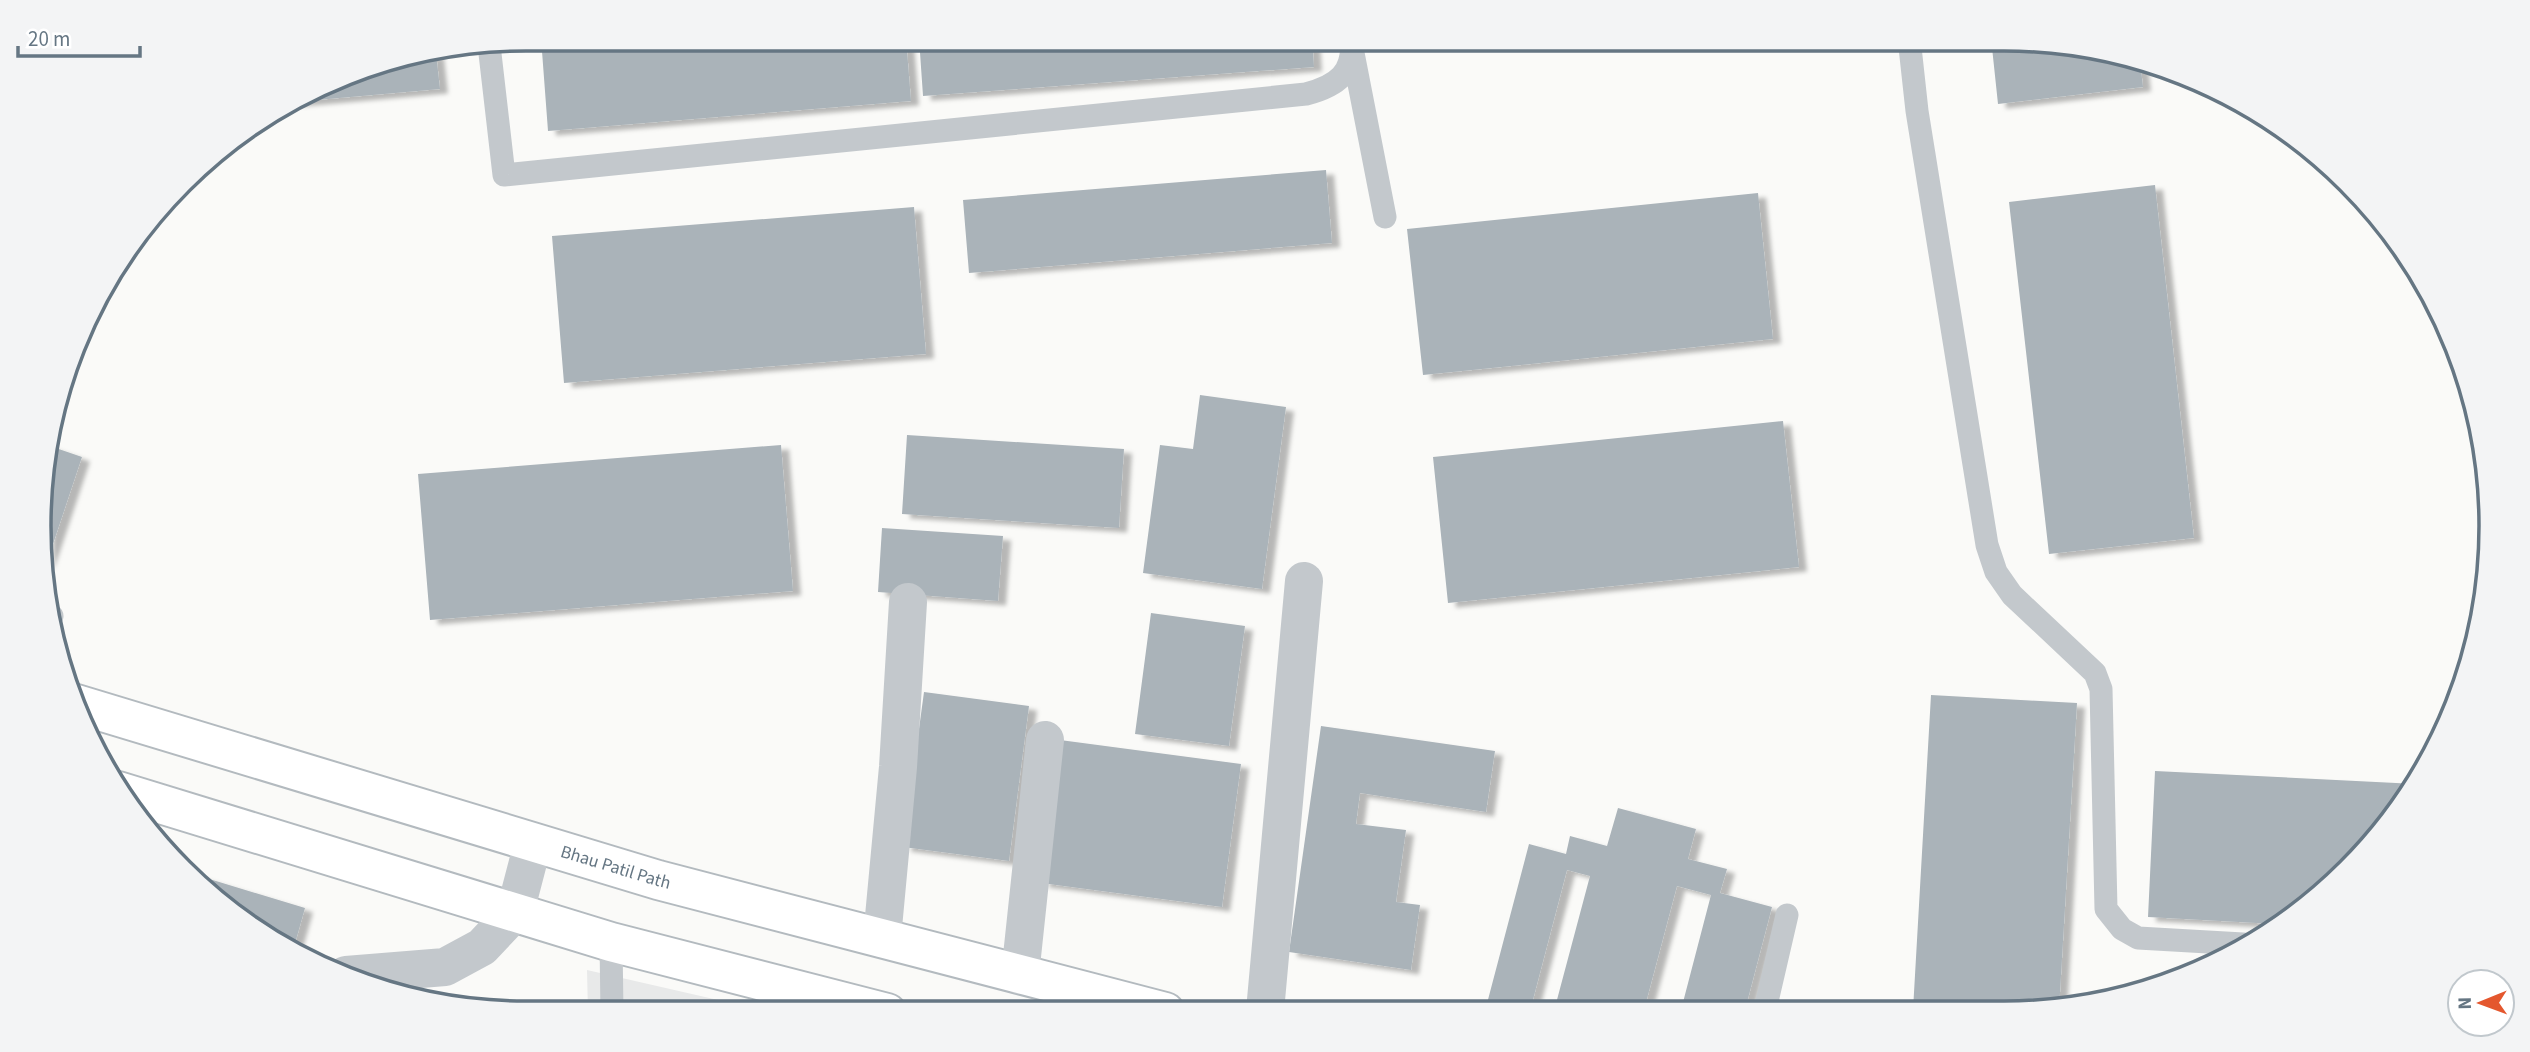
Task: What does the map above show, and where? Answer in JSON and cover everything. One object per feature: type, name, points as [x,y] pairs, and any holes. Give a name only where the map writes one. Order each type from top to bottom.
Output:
[{"type":"main road","name":"Bhau Patil Path","points":[[87,707],[658,880],[1122,1001]]},
{"type":"main road","points":[[136,796],[611,942],[842,1001]]},
{"type":"street","points":[[1266,1001],[1304,581]]},
{"type":"street","points":[[882,938],[898,767],[908,602]]},
{"type":"street","points":[[1020,975],[1045,740]]},
{"type":"street","points":[[366,973],[445,967],[482,947],[515,912],[533,843]]},
{"type":"lane","points":[[490,52],[504,175],[1306,94],[1336,83],[1346,70],[1351,51]]},
{"type":"lane","points":[[1353,51],[1385,217]]},
{"type":"lane","points":[[1910,51],[1917,111],[1987,545],[1996,572],[2012,595],[2095,673],[2101,689],[2106,909],[2122,929],[2138,938],[2231,943]]},
{"type":"lane","points":[[1767,1001],[1787,915]]},
{"type":"lane","points":[[611,942],[612,1001]]},
{"type":"shaded area","points":[[587,970],[723,1001],[588,1001]]},
{"type":"building","points":[[542,51],[907,51],[911,101],[548,131]]},
{"type":"building","points":[[920,51],[1313,51],[1314,67],[923,96]]},
{"type":"building","points":[[1992,51],[2066,55],[2141,71],[2143,87],[1998,104]]},
{"type":"building","points":[[437,59],[440,89],[316,100],[373,76]]},
{"type":"building","points":[[1326,170],[1332,243],[969,273],[963,200]]},
{"type":"building","points":[[2155,185],[2194,538],[2049,554],[2009,202]]},
{"type":"building","points":[[1758,193],[1773,339],[1423,375],[1407,229]]},
{"type":"building","points":[[914,207],[926,354],[564,383],[552,236]]},
{"type":"building","points":[[1200,395],[1286,407],[1262,589],[1143,573],[1160,445],[1193,449]]},
{"type":"building","points":[[1783,421],[1799,567],[1448,603],[1433,457]]},
{"type":"building","points":[[907,435],[1124,449],[1119,528],[902,514]]},
{"type":"building","points":[[781,445],[793,591],[430,620],[418,474]]},
{"type":"building","points":[[57,449],[82,457],[52,548],[52,495]]},
{"type":"building","points":[[882,528],[1003,536],[998,601],[878,592]]},
{"type":"building","points":[[1151,613],[1245,626],[1229,746],[1135,734]]},
{"type":"building","points":[[924,692],[1029,706],[1009,861],[903,847]]},
{"type":"building","points":[[1931,695],[2077,703],[2060,998],[1914,1001]]},
{"type":"building","points":[[1321,726],[1495,751],[1486,812],[1360,793],[1356,824],[1406,830],[1396,902],[1420,905],[1411,970],[1289,952]]},
{"type":"building","points":[[1060,740],[1241,764],[1222,907],[1041,883]]},
{"type":"building","points":[[2155,771],[2403,783],[2381,815],[2340,862],[2293,903],[2264,923],[2148,917]]},
{"type":"building","points":[[1618,808],[1696,829],[1688,859],[1727,869],[1720,893],[1772,907],[1747,1001],[1683,1001],[1711,895],[1677,886],[1646,1001],[1557,1001],[1590,876],[1567,870],[1533,1001],[1488,1001],[1529,844],[1566,854],[1570,836],[1607,846]]},
{"type":"building","points":[[208,879],[305,908],[295,942],[237,903]]}]
